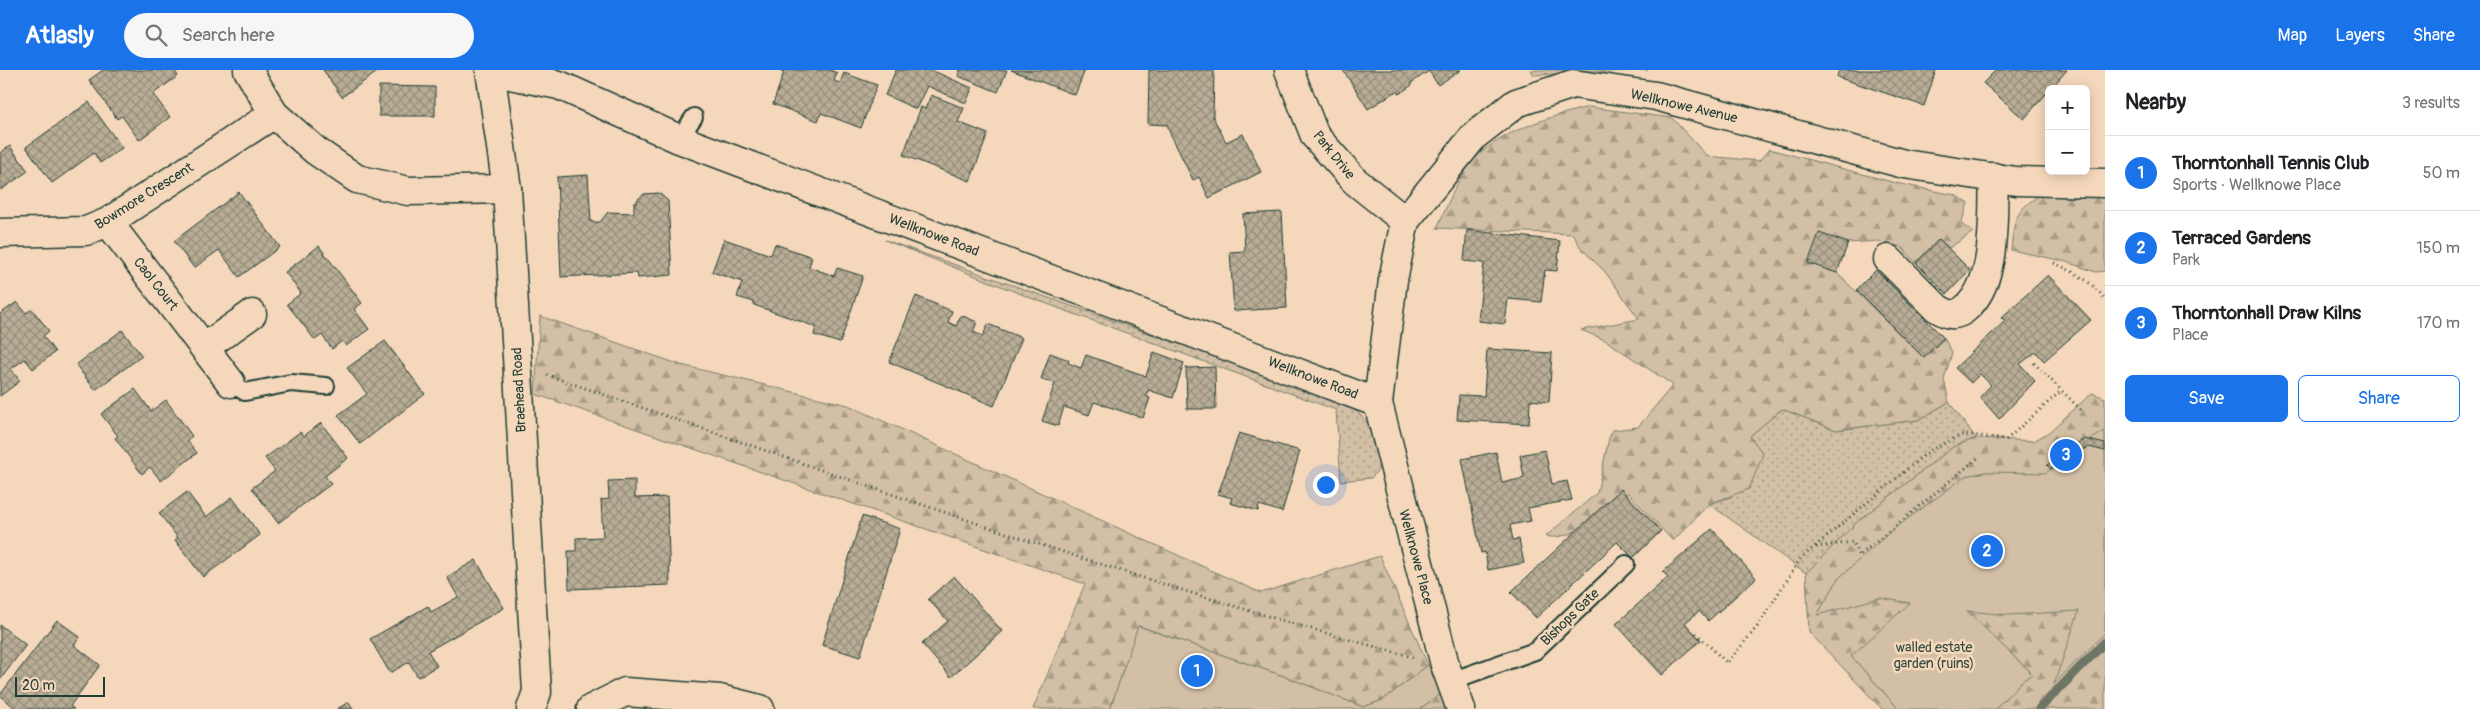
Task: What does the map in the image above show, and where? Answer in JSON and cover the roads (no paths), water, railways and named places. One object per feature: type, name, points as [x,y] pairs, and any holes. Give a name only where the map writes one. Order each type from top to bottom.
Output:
[{"type":"street","points":[[248,70],[274,114],[316,151],[357,179],[408,191],[507,190]]},
{"type":"street","name":"Park Drive","points":[[1290,70],[1315,136],[1355,181],[1405,221]]},
{"type":"street","name":"Wellknowe Road","points":[[490,71],[559,85],[686,128],[1378,403]]},
{"type":"street","name":"Braehead Road","points":[[490,71],[507,190],[537,692],[531,709]]},
{"type":"street","name":"Wellknowe Avenue","points":[[1378,403],[1393,280],[1405,221],[1474,136],[1516,103],[1573,84],[1656,96],[1904,164],[2016,181],[2105,183]]},
{"type":"street","name":"Bowmore Crescent","points":[[0,233],[86,231],[108,222],[274,114]]},
{"type":"street","points":[[1888,259],[1938,308],[1947,314],[1958,314],[1973,302],[1982,286],[1986,272],[1994,177]]},
{"type":"street","name":"Caol Court","points":[[108,222],[204,346],[230,383]]},
{"type":"street","points":[[204,346],[252,314]]},
{"type":"street","name":"Wellknowe Place","points":[[1378,403],[1448,673],[1461,709]]},
{"type":"street","points":[[591,709],[625,692],[720,698],[760,709]]},
{"type":"lane","points":[[230,383],[246,392],[291,383],[326,386]]},
{"type":"lane","name":"Bishops Gate","points":[[1448,673],[1535,651],[1626,564]]},
{"type":"waterway","points":[[2039,709],[2105,642]]},
{"type":"place","name":"Thorntonhall Draw Kilns","points":[[2066,455]]},
{"type":"place","name":"Terraced Gardens","points":[[1987,551]]},
{"type":"place","name":"Thorntonhall Tennis Club","points":[[1197,671]]},
{"type":"park label","name":"walled estate garden (ruins)","points":[[1934,656]]}]
